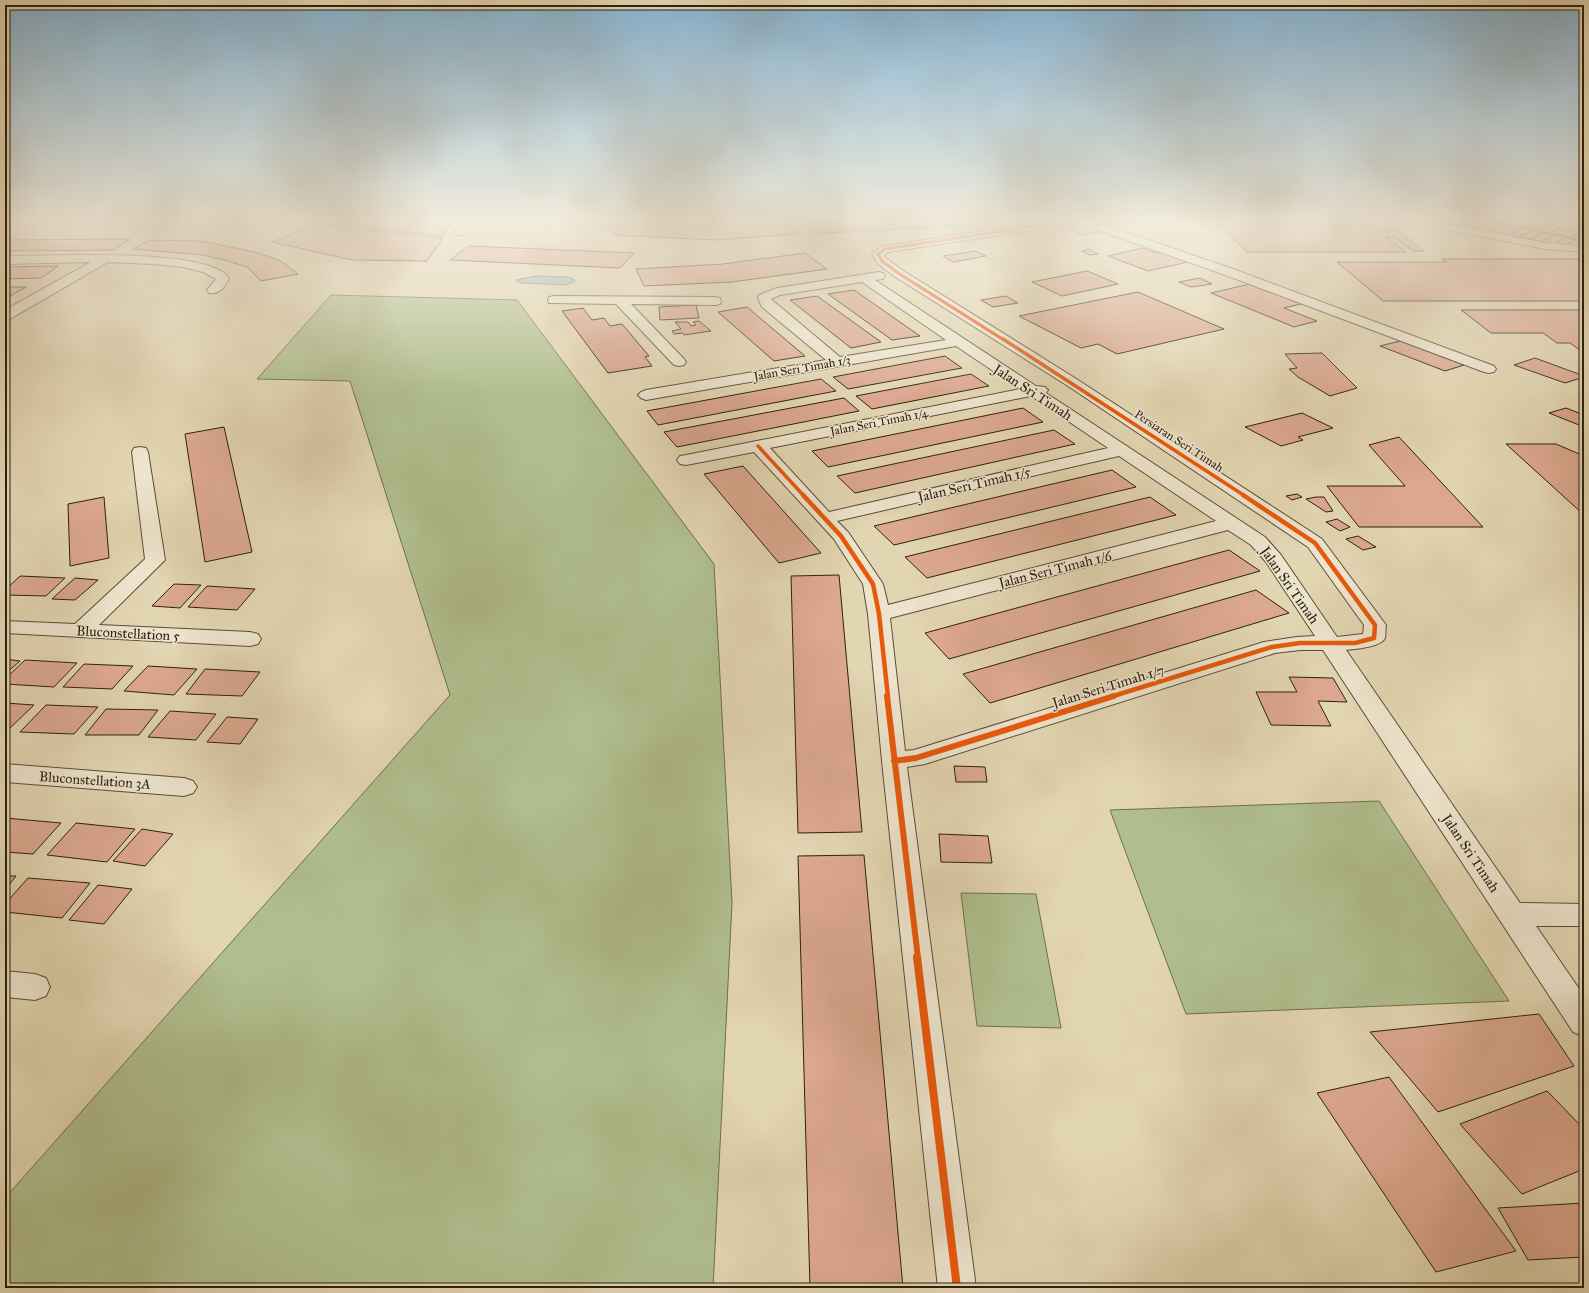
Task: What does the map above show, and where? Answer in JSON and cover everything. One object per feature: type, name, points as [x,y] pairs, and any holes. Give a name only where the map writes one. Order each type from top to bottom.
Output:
[{"type":"street","points":[[5,316],[69,279]]},
{"type":"street","points":[[212,290],[220,284],[222,279]]},
{"type":"street","points":[[837,362],[767,304],[764,298],[777,292],[856,279]]},
{"type":"street","name":"Jalan Sri Timah","points":[[866,279],[1032,392],[1123,450],[1258,541],[1274,559],[1584,1022]]},
{"type":"street","name":"Persiaran Seri Timah","points":[[908,279],[1073,383],[1315,543],[1375,625],[1374,638],[1361,643],[1331,645]]},
{"type":"street","points":[[1249,279],[1488,369]]},
{"type":"street","points":[[554,300],[716,301]]},
{"type":"street","points":[[620,301],[679,362]]},
{"type":"street","name":"Jalan Seri Timah 1/3","points":[[646,395],[958,342]]},
{"type":"street","name":"Jalan Seri Timah 1/4","points":[[686,460],[1073,383]]},
{"type":"street","points":[[758,446],[826,518],[841,536],[873,584],[878,614],[894,761],[957,1288]]},
{"type":"street","name":"Jalan Seri Timah 1/5","points":[[826,518],[1123,450]]},
{"type":"street","points":[[80,631],[154,560],[140,452]]},
{"type":"street","name":"Jalan Seri Timah 1/6","points":[[878,614],[1232,523]]},
{"type":"street","name":"Bluconstellation 5","points":[[5,627],[250,640]]},
{"type":"street","name":"Jalan Seri Timah 1/7","points":[[894,761],[916,758],[1272,647],[1300,643],[1331,645]]},
{"type":"street","name":"Bluconstellation 3A","points":[[5,773],[184,786]]},
{"type":"street","points":[[1512,914],[1584,915]]},
{"type":"street","points":[[5,984],[35,987]]},
{"type":"green space","points":[[331,295],[517,300],[714,564],[732,903],[713,1288],[5,1288],[5,1198],[450,695],[350,381],[257,379]]},
{"type":"green space","points":[[1379,801],[1509,1001],[1186,1014],[1110,810]]},
{"type":"green space","points":[[961,893],[1036,894],[1061,1028],[977,1026]]},
{"type":"water","points":[[573,279],[575,281],[566,285],[523,283],[516,280]]},
{"type":"building","points":[[641,279],[751,279],[732,282],[644,286]]},
{"type":"building","points":[[1045,279],[1107,279],[1118,284],[1062,296],[1032,282]]},
{"type":"building","points":[[1203,279],[1212,284],[1191,287],[1179,282]]},
{"type":"building","points":[[1357,279],[1584,279],[1584,301],[1383,301]]},
{"type":"building","points":[[1250,284],[1266,291],[1271,290],[1305,303],[1284,308],[1317,321],[1294,327],[1211,293]]},
{"type":"building","points":[[5,287],[26,287],[5,299]]},
{"type":"building","points":[[854,290],[920,336],[892,340],[828,294]]},
{"type":"building","points":[[1138,292],[1224,329],[1117,354],[1098,344],[1081,348],[1019,316]]},
{"type":"building","points":[[817,296],[881,342],[851,348],[790,300]]},
{"type":"building","points":[[1006,296],[1018,303],[993,307],[981,300]]},
{"type":"building","points":[[696,305],[699,318],[660,320],[659,307]]},
{"type":"building","points":[[747,307],[805,356],[774,361],[718,312]]},
{"type":"building","points":[[583,308],[592,320],[604,318],[610,326],[622,324],[649,356],[645,357],[652,366],[608,373],[562,311]]},
{"type":"building","points":[[1461,310],[1584,310],[1584,353],[1570,343],[1557,343],[1543,333],[1491,333]]},
{"type":"building","points":[[699,321],[711,331],[684,335],[682,333],[674,334],[672,331],[681,329],[675,322],[688,322],[691,326],[696,325],[693,322]]},
{"type":"building","points":[[1400,341],[1464,365],[1445,371],[1380,346]]},
{"type":"building","points":[[1322,353],[1357,388],[1330,396],[1298,377],[1289,369],[1297,368],[1285,354]]},
{"type":"building","points":[[945,356],[962,368],[848,389],[833,377]]},
{"type":"building","points":[[1535,358],[1584,377],[1565,383],[1514,365]]},
{"type":"building","points":[[971,374],[989,386],[872,409],[856,396]]},
{"type":"building","points":[[821,379],[836,391],[658,425],[647,411]]},
{"type":"building","points":[[844,398],[859,411],[677,447],[664,432]]},
{"type":"building","points":[[1023,408],[1043,422],[828,467],[812,451]]},
{"type":"building","points":[[1566,408],[1584,415],[1584,427],[1549,413]]},
{"type":"building","points":[[1302,413],[1333,428],[1298,437],[1303,440],[1281,446],[1245,427]]},
{"type":"building","points":[[224,427],[252,552],[205,562],[185,434]]},
{"type":"building","points":[[1054,430],[1075,444],[855,493],[837,476]]},
{"type":"building","points":[[1399,437],[1483,527],[1359,527],[1327,486],[1405,486],[1369,445]]},
{"type":"building","points":[[1506,444],[1556,444],[1584,456],[1584,515]]},
{"type":"building","points":[[743,466],[821,553],[779,563],[704,474]]},
{"type":"building","points":[[1112,470],[1136,487],[894,545],[874,526]]},
{"type":"building","points":[[1297,494],[1302,497],[1292,500],[1286,496]]},
{"type":"building","points":[[104,497],[109,558],[70,566],[68,504]]},
{"type":"building","points":[[1150,497],[1176,515],[927,578],[905,557]]},
{"type":"building","points":[[1324,497],[1333,511],[1326,512],[1306,499]]},
{"type":"building","points":[[1337,519],[1350,527],[1340,531],[1326,522]]},
{"type":"building","points":[[1358,536],[1376,547],[1363,550],[1346,539]]},
{"type":"building","points":[[1229,550],[1260,571],[949,659],[925,633]]},
{"type":"building","points":[[839,575],[862,832],[798,833],[791,576]]},
{"type":"building","points":[[20,576],[65,578],[46,596],[5,595],[5,590]]},
{"type":"building","points":[[75,578],[98,580],[75,600],[52,599]]},
{"type":"building","points":[[174,584],[201,585],[180,608],[152,606]]},
{"type":"building","points":[[207,586],[255,589],[237,610],[188,607]]},
{"type":"building","points":[[1256,590],[1289,613],[990,703],[963,674]]},
{"type":"building","points":[[5,659],[20,661],[5,674]]},
{"type":"building","points":[[25,660],[77,663],[54,687],[5,684],[5,679]]},
{"type":"building","points":[[84,664],[133,666],[112,689],[63,687]]},
{"type":"building","points":[[148,666],[197,669],[174,695],[124,691]]},
{"type":"building","points":[[205,669],[260,672],[242,696],[186,694]]},
{"type":"building","points":[[1289,677],[1333,678],[1347,702],[1318,701],[1331,726],[1271,725],[1256,692],[1297,692]]},
{"type":"building","points":[[5,703],[34,705],[8,730],[5,730]]},
{"type":"building","points":[[46,705],[98,707],[74,734],[20,732]]},
{"type":"building","points":[[106,709],[158,710],[139,735],[85,735]]},
{"type":"building","points":[[170,711],[216,714],[196,740],[148,737]]},
{"type":"building","points":[[227,717],[258,719],[240,744],[207,742]]},
{"type":"building","points":[[954,766],[985,767],[987,782],[956,782]]},
{"type":"building","points":[[5,818],[61,823],[33,854],[5,852]]},
{"type":"building","points":[[76,823],[135,829],[107,862],[47,855]]},
{"type":"building","points":[[142,829],[173,834],[145,866],[113,861]]},
{"type":"building","points":[[939,834],[988,836],[992,863],[941,862]]},
{"type":"building","points":[[864,855],[903,1288],[810,1288],[798,856]]},
{"type":"building","points":[[5,876],[16,876],[5,890]]},
{"type":"building","points":[[28,878],[90,883],[62,918],[5,912],[5,904]]},
{"type":"building","points":[[98,885],[132,889],[104,924],[69,920]]},
{"type":"building","points":[[1539,1014],[1574,1066],[1438,1112],[1370,1032]]},
{"type":"building","points":[[1389,1077],[1516,1251],[1436,1272],[1317,1093]]},
{"type":"building","points":[[1547,1091],[1584,1129],[1584,1169],[1522,1194],[1460,1124]]},
{"type":"building","points":[[1584,1203],[1584,1257],[1528,1260],[1498,1208]]},
{"type":"cycle path","points":[[894,761],[916,758],[1272,647],[1300,643],[1337,644],[1364,641],[1374,638],[1375,625],[1315,543],[1073,383],[908,279]]},
{"type":"cycle path","points":[[758,446],[841,536],[873,584],[879,614],[894,761],[957,1288]]}]
